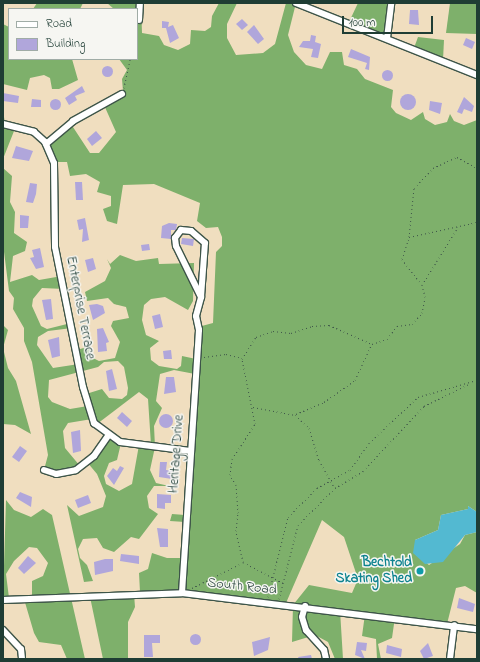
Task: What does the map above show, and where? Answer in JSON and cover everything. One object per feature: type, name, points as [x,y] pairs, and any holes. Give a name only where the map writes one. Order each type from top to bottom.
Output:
[{"type":"street","points":[[139,20],[140,3]]},
{"type":"street","points":[[296,3],[388,38],[477,75]]},
{"type":"street","points":[[388,38],[391,3]]},
{"type":"street","points":[[3,124],[34,132],[46,144],[73,120],[122,94]]},
{"type":"street","name":"Enterprise Terrace","points":[[46,144],[56,175],[55,247],[83,387],[90,414],[108,436]]},
{"type":"street","name":"Heritage Drive","points":[[182,593],[196,359],[196,316],[201,297],[205,243],[191,231],[181,230],[175,238],[176,246],[201,297]]},
{"type":"street","points":[[44,470],[56,474],[76,470],[94,456],[108,436],[120,442],[190,451]]},
{"type":"street","name":"South Road","points":[[3,600],[182,593],[305,606],[477,629]]},
{"type":"street","points":[[305,606],[302,617],[306,630],[324,650],[326,659]]},
{"type":"street","points":[[450,659],[454,625]]},
{"type":"street","points":[[3,630],[21,648],[22,659]]},
{"type":"path","points":[[122,94],[130,60]]},
{"type":"path","points":[[422,285],[402,259],[409,237],[414,188],[433,168],[457,157],[477,168]]},
{"type":"path","points":[[409,237],[477,222]]},
{"type":"path","points":[[283,583],[243,562],[236,531],[236,485],[230,475],[232,459],[255,424],[253,407],[242,359],[256,338],[312,326],[328,326],[372,344],[387,339],[397,326],[412,324],[422,313],[422,285],[458,226]]},
{"type":"path","points":[[295,415],[324,402],[355,380],[372,344]]},
{"type":"path","points":[[196,359],[218,354],[242,359]]},
{"type":"path","points":[[267,602],[288,517],[317,488],[350,470],[369,443],[418,397],[477,380]]},
{"type":"path","points":[[278,603],[298,526],[335,488],[363,471],[424,406],[474,381]]},
{"type":"path","points":[[253,407],[295,415],[309,428],[319,460],[335,488]]},
{"type":"path","points":[[191,588],[243,562]]},
{"type":"green space","points":[[37,3],[83,3],[80,8],[34,8]]},
{"type":"green space","points":[[107,3],[141,3],[142,33],[159,36],[164,45],[178,50],[190,44],[191,30],[205,31],[211,27],[212,16],[219,3],[237,3],[227,24],[227,38],[236,55],[263,53],[275,44],[286,3],[296,3],[288,35],[294,52],[306,65],[322,69],[330,52],[342,52],[344,65],[357,69],[365,79],[393,90],[391,107],[396,113],[411,120],[423,112],[425,119],[435,125],[447,122],[450,114],[454,121],[464,125],[477,120],[477,512],[468,506],[468,509],[441,515],[438,530],[415,540],[419,557],[429,565],[460,544],[465,535],[477,532],[477,593],[465,586],[456,588],[447,624],[395,617],[392,638],[378,644],[381,659],[377,659],[376,639],[362,636],[365,614],[340,610],[343,659],[335,659],[328,642],[315,635],[292,642],[293,605],[309,585],[352,593],[358,579],[344,537],[322,520],[286,603],[140,592],[139,573],[148,569],[152,553],[167,558],[182,558],[185,522],[170,521],[172,514],[185,515],[195,374],[174,370],[160,374],[156,401],[162,408],[154,426],[155,447],[150,470],[156,483],[169,486],[154,486],[147,496],[149,508],[158,514],[139,539],[131,537],[114,552],[103,548],[97,538],[83,539],[78,549],[80,558],[87,565],[93,581],[84,582],[67,505],[79,516],[103,507],[106,496],[97,474],[87,462],[109,436],[121,443],[117,460],[109,463],[104,476],[106,484],[119,491],[132,484],[139,445],[151,445],[148,399],[139,392],[97,424],[92,419],[68,423],[63,431],[65,448],[80,466],[65,474],[44,470],[48,455],[32,362],[24,341],[24,328],[13,309],[14,298],[9,291],[3,244],[3,168],[12,176],[10,202],[15,212],[14,233],[27,242],[25,251],[13,256],[10,282],[32,275],[39,280],[62,276],[64,289],[42,288],[33,299],[32,306],[41,326],[47,329],[71,323],[72,328],[48,331],[38,337],[37,345],[53,368],[79,364],[77,350],[90,346],[93,358],[99,361],[115,358],[120,342],[111,326],[113,321],[129,318],[126,307],[114,304],[108,298],[87,301],[85,292],[105,281],[111,268],[107,259],[110,264],[120,255],[136,261],[158,258],[159,264],[194,263],[193,301],[188,310],[165,297],[151,299],[144,305],[142,320],[146,335],[159,341],[150,348],[151,360],[159,366],[177,369],[181,366],[182,356],[196,359],[198,327],[213,323],[216,252],[222,246],[222,237],[218,227],[206,228],[197,221],[200,203],[154,184],[123,185],[117,224],[107,221],[103,209],[111,206],[111,196],[97,192],[100,182],[86,174],[70,176],[67,162],[56,162],[48,145],[71,124],[90,153],[99,153],[116,132],[104,105],[123,91],[122,79],[127,70],[120,60],[138,60],[138,8],[113,8]],"holes":[[[118,361],[124,367],[128,388],[127,395],[122,399],[109,398],[102,389],[86,394],[88,406],[70,409],[52,402],[48,397],[49,380],[98,367],[104,362]]]},
{"type":"green space","points":[[358,3],[391,3],[387,38],[349,22]]},
{"type":"green space","points":[[450,3],[477,3],[477,34],[446,33]]},
{"type":"green space","points":[[3,24],[8,26],[8,60],[72,60],[78,80],[59,89],[52,89],[50,78],[44,75],[30,78],[27,90],[3,84]]},
{"type":"green space","points":[[418,37],[444,40],[443,60],[414,48]]},
{"type":"green space","points":[[3,111],[5,123],[16,126],[3,159]]},
{"type":"green space","points":[[3,325],[8,330],[3,348]]},
{"type":"green space","points":[[3,348],[8,368],[16,381],[31,434],[15,425],[3,424]]},
{"type":"green space","points":[[6,500],[14,510],[31,517],[43,509],[52,515],[85,659],[67,659],[61,645],[39,642],[34,633],[24,599],[32,598],[32,581],[43,576],[48,563],[37,548],[29,547],[14,561],[6,574],[9,598],[3,599]]},
{"type":"green space","points":[[134,594],[135,607],[128,622],[128,659],[103,659],[90,597]]},
{"type":"water","points":[[468,506],[477,512],[477,532],[465,535],[443,562],[425,564],[413,553],[415,540],[438,530],[441,515],[468,509]]},
{"type":"building","points":[[410,10],[418,10],[419,25],[409,24]]},
{"type":"building","points":[[242,19],[248,25],[242,30],[236,24]]},
{"type":"building","points":[[162,21],[169,22],[168,27],[173,25],[179,38],[170,43],[166,28],[162,28]]},
{"type":"building","points":[[254,25],[264,39],[258,44],[247,32]]},
{"type":"building","points":[[311,35],[316,36],[315,42],[321,44],[318,58],[311,57],[313,49],[299,47],[303,41],[310,41]]},
{"type":"building","points":[[466,38],[475,42],[472,49],[463,45]]},
{"type":"building","points":[[351,49],[370,57],[369,70],[365,69],[367,63],[348,57]]},
{"type":"building","points":[[107,65],[111,67],[113,71],[111,75],[107,77],[103,75],[101,71],[103,67]]},
{"type":"building","points":[[385,70],[389,70],[391,71],[391,79],[385,80],[382,77],[382,73]]},
{"type":"building","points":[[82,86],[85,92],[75,96],[77,100],[69,105],[65,98]]},
{"type":"building","points":[[3,93],[19,96],[18,103],[3,101]]},
{"type":"building","points":[[408,94],[415,99],[416,102],[411,109],[408,110],[401,105],[400,102],[405,95]]},
{"type":"building","points":[[464,97],[474,106],[472,112],[464,109],[462,114],[457,112]]},
{"type":"building","points":[[55,98],[59,100],[61,104],[59,108],[55,110],[51,108],[49,104],[51,100]]},
{"type":"building","points":[[32,99],[41,100],[41,107],[31,107]]},
{"type":"building","points":[[430,101],[442,103],[440,114],[429,110]]},
{"type":"building","points":[[96,131],[102,138],[92,146],[87,139]]},
{"type":"building","points":[[16,146],[33,151],[29,161],[12,158]]},
{"type":"building","points":[[75,182],[82,182],[83,200],[76,200]]},
{"type":"building","points":[[30,183],[37,184],[33,203],[26,202]]},
{"type":"building","points":[[20,215],[29,216],[28,228],[20,228]]},
{"type":"building","points":[[85,218],[89,240],[82,242],[83,229],[79,230],[77,220]]},
{"type":"building","points":[[169,223],[177,224],[176,230],[171,230],[171,239],[161,238],[162,226]]},
{"type":"building","points":[[182,238],[194,239],[193,246],[181,244]]},
{"type":"building","points":[[149,244],[150,250],[142,251],[141,245]]},
{"type":"building","points":[[40,248],[44,267],[36,269],[30,258],[34,257],[32,250]]},
{"type":"building","points":[[93,258],[96,269],[88,272],[85,260]]},
{"type":"building","points":[[51,299],[53,319],[46,320],[42,300]]},
{"type":"building","points":[[97,304],[103,306],[105,313],[93,320],[89,305]]},
{"type":"building","points":[[160,314],[163,327],[155,329],[152,316]]},
{"type":"building","points":[[103,328],[109,342],[106,343],[107,351],[98,352],[97,329]]},
{"type":"building","points":[[59,337],[60,356],[52,358],[48,340]]},
{"type":"building","points":[[171,350],[172,359],[164,359],[163,351]]},
{"type":"building","points":[[112,369],[117,389],[109,391],[106,371]]},
{"type":"building","points":[[166,377],[174,377],[176,392],[164,394]]},
{"type":"building","points":[[122,412],[132,421],[127,427],[117,418]]},
{"type":"building","points":[[166,414],[171,416],[173,421],[171,426],[166,428],[161,426],[159,421],[161,416]]},
{"type":"building","points":[[80,430],[81,451],[73,453],[71,432]]},
{"type":"building","points":[[20,446],[27,451],[19,462],[12,457]]},
{"type":"building","points":[[160,462],[167,462],[166,470],[173,471],[172,479],[159,477]]},
{"type":"building","points":[[120,466],[124,468],[114,485],[107,476],[113,468],[117,471]]},
{"type":"building","points":[[20,492],[32,497],[31,507],[16,498]]},
{"type":"building","points":[[157,494],[171,495],[171,503],[165,503],[165,509],[157,508]]},
{"type":"building","points":[[88,495],[91,503],[78,508],[75,500]]},
{"type":"building","points":[[157,528],[168,529],[168,547],[160,547]]},
{"type":"building","points":[[121,554],[139,556],[139,564],[120,561]]},
{"type":"building","points":[[28,556],[36,563],[24,574],[18,568]]},
{"type":"building","points":[[105,559],[113,559],[113,571],[95,575],[94,562]]},
{"type":"building","name":"Bechtold Skating Shed","points":[[418,567],[424,570],[422,575],[415,573]]},
{"type":"building","points":[[459,598],[475,604],[473,612],[457,608]]},
{"type":"building","points":[[195,633],[199,635],[201,639],[199,643],[195,645],[191,643],[189,639],[191,635]]},
{"type":"building","points":[[144,635],[160,635],[160,643],[152,643],[153,657],[144,657]]},
{"type":"building","points":[[270,637],[268,650],[254,656],[252,642]]},
{"type":"building","points":[[357,642],[367,643],[366,651],[361,650],[365,659],[355,655]]},
{"type":"building","points":[[428,643],[433,656],[424,659],[420,651]]},
{"type":"building","points":[[387,645],[402,649],[401,657],[386,653]]},
{"type":"building","points":[[311,655],[312,659],[299,659],[298,657]]},
{"type":"place","name":"Bechtold Skating Shed","points":[[420,571]]}]
